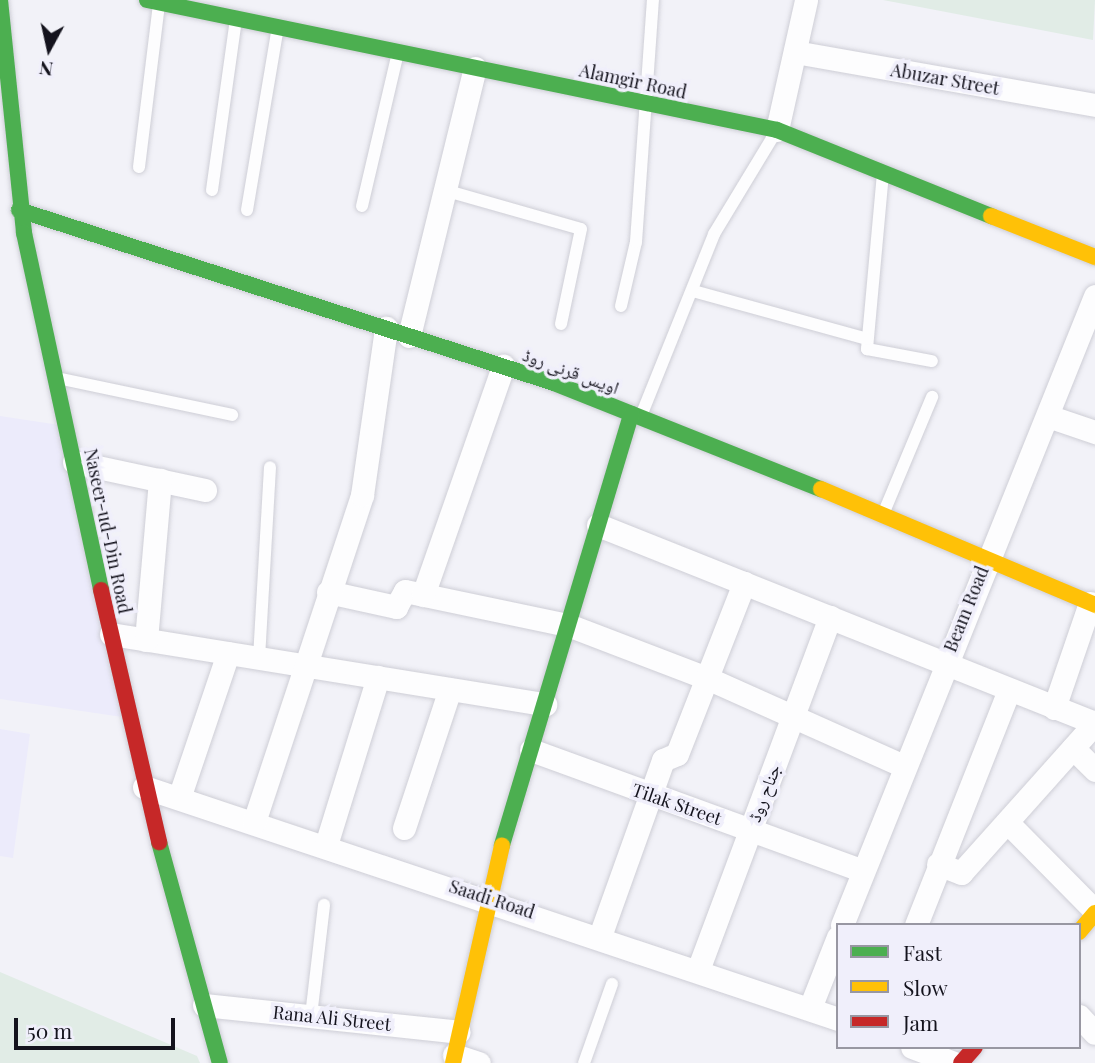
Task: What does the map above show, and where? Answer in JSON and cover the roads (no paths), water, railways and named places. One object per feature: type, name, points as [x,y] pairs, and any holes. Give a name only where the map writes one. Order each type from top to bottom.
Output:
[{"type":"street","name":"Naseer-ud-Din Road","points":[[0,0],[19,210],[144,787],[220,1063]]},
{"type":"street","points":[[777,130],[806,0]]},
{"type":"street","name":"Alamgir Road","points":[[153,1],[777,130],[1095,257]]},
{"type":"street","name":"Abuzar Street","points":[[795,52],[1095,105]]},
{"type":"street","points":[[409,336],[475,68]]},
{"type":"street","name":"اویس قرنی روڈ","points":[[19,210],[503,366],[883,513],[1092,604]]},
{"type":"street","name":"Beam Road","points":[[843,923],[986,558],[1048,416],[1095,296]]},
{"type":"street","points":[[254,822],[301,665],[362,495],[386,328]]},
{"type":"street","points":[[423,595],[503,366]]},
{"type":"street","points":[[478,1063],[454,1059],[487,897],[598,525],[635,415]]},
{"type":"street","points":[[1048,416],[1095,432]]},
{"type":"street","points":[[74,462],[205,490]]},
{"type":"street","points":[[146,640],[160,480]]},
{"type":"street","points":[[598,525],[1095,723],[961,873],[938,864]]},
{"type":"street","points":[[600,936],[663,760],[677,754],[744,583]]},
{"type":"street","points":[[328,592],[396,607],[405,591],[568,625],[706,678],[904,766]]},
{"type":"street","points":[[1054,708],[1092,604]]},
{"type":"street","name":"جناح روڈ","points":[[698,970],[830,617]]},
{"type":"street","points":[[111,634],[545,704]]},
{"type":"street","points":[[179,798],[228,653]]},
{"type":"street","points":[[326,845],[378,677]]},
{"type":"street","points":[[404,828],[450,689]]},
{"type":"street","points":[[917,923],[1009,690]]},
{"type":"street","points":[[1073,748],[1095,770]]},
{"type":"street","name":"Tilak Street","points":[[531,750],[863,872]]},
{"type":"street","name":"Saadi Road","points":[[144,787],[487,897],[836,1018]]},
{"type":"street","points":[[1007,822],[1095,912],[1082,941]]},
{"type":"street","points":[[810,1008],[836,942]]},
{"type":"street","name":"Rana Ali Street","points":[[204,1005],[459,1032]]},
{"type":"street","points":[[1081,1018],[1095,1033]]},
{"type":"street","points":[[917,1049],[954,1063]]},
{"type":"street","points":[[961,1063],[973,1049]]},
{"type":"lane","points":[[621,306],[636,242],[653,0]]},
{"type":"lane","points":[[139,167],[153,1]]},
{"type":"lane","points":[[212,190],[237,19]]},
{"type":"lane","points":[[247,210],[278,27]]},
{"type":"lane","points":[[362,205],[398,52]]},
{"type":"lane","points":[[635,415],[693,291],[714,234],[777,130]]},
{"type":"lane","points":[[883,172],[867,339],[873,354],[932,361]]},
{"type":"lane","points":[[444,190],[581,229],[561,324]]},
{"type":"lane","points":[[693,291],[867,339]]},
{"type":"lane","points":[[55,378],[232,415]]},
{"type":"lane","points":[[883,513],[932,397]]},
{"type":"lane","points":[[259,658],[270,467]]},
{"type":"lane","points":[[311,1016],[324,905]]},
{"type":"lane","points":[[584,1063],[612,984]]}]
